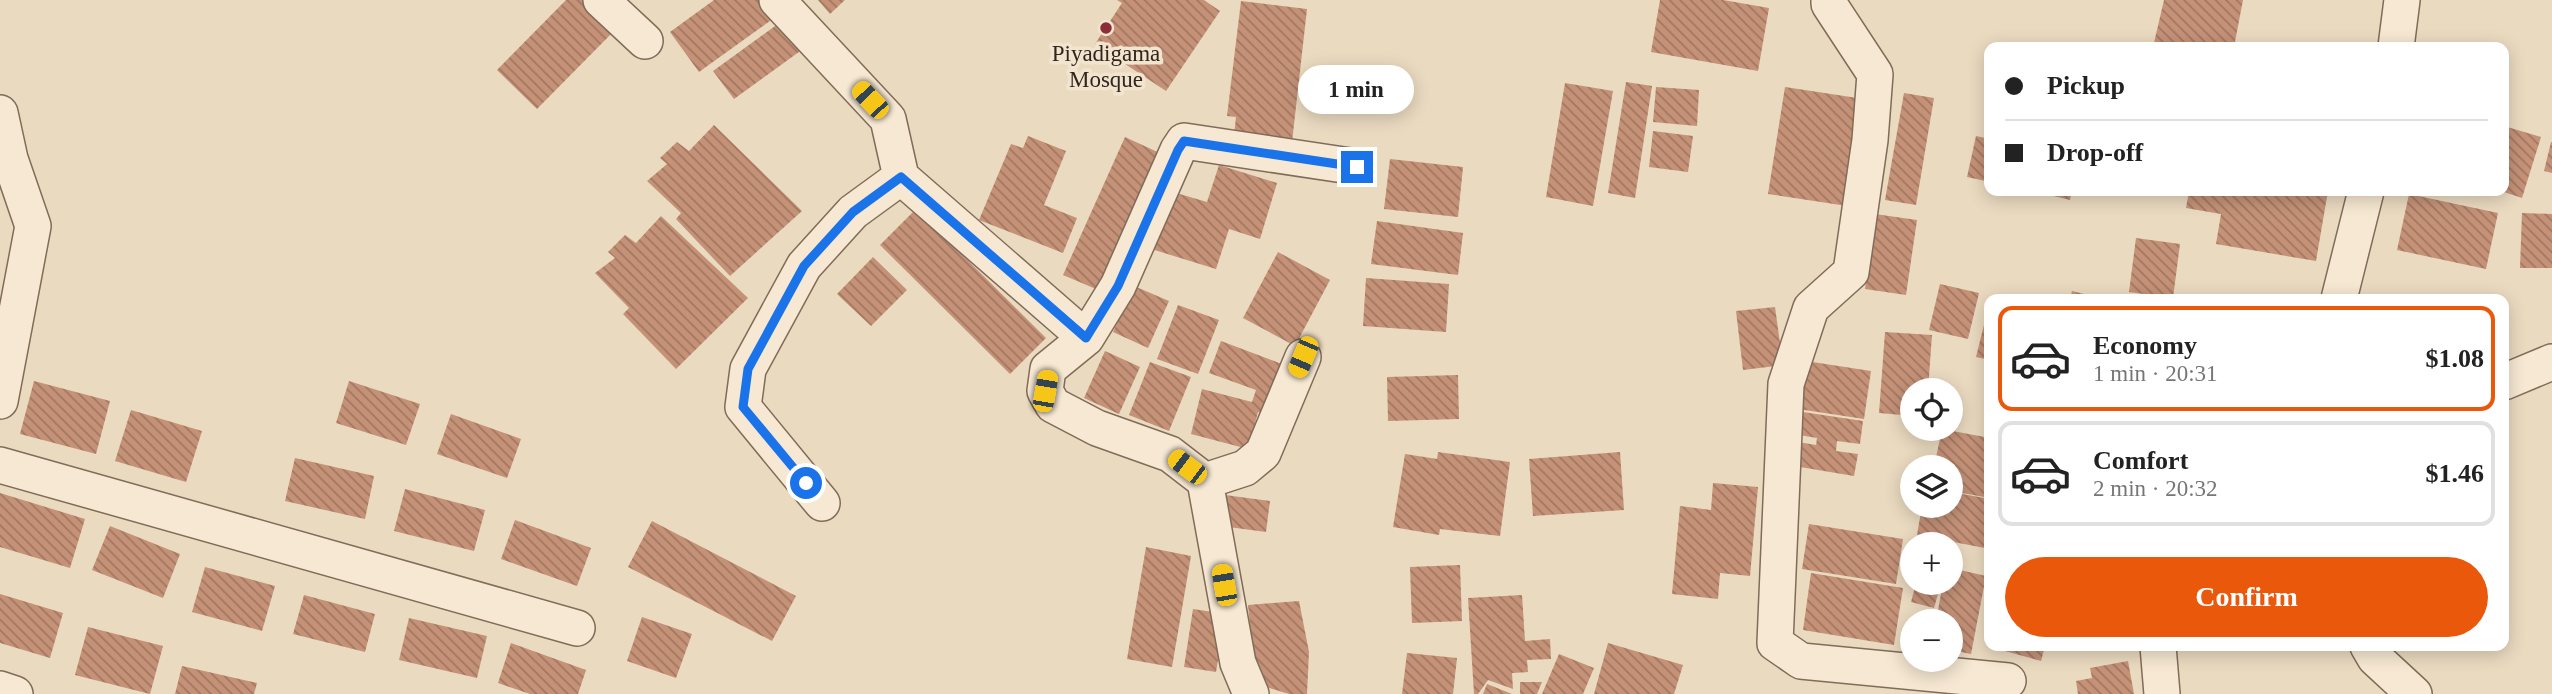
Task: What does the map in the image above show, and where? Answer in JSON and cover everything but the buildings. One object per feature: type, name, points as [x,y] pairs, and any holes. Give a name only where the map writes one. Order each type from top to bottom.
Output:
[{"type":"street","points":[[601,0],[645,41]]},
{"type":"street","points":[[777,0],[888,120],[901,177],[1086,338]]},
{"type":"street","points":[[1829,0],[1829,4],[1875,74],[1870,140],[1851,272],[1811,309],[1786,384],[1775,643],[1801,661],[2008,681]]},
{"type":"street","points":[[2397,42],[2402,0]]},
{"type":"street","points":[[0,113],[5,159],[33,226],[0,401]]},
{"type":"street","points":[[1251,694],[1238,663],[1205,481],[1170,454],[1097,428],[1053,405],[1045,391],[1048,369],[1086,338],[1118,286],[1184,141],[1357,167]]},
{"type":"street","points":[[822,503],[743,407],[748,369],[804,266],[853,212],[901,177]]},
{"type":"street","points":[[2340,294],[2365,196]]},
{"type":"street","points":[[1205,481],[1245,468],[1263,453],[1303,357]]},
{"type":"street","points":[[2509,380],[2552,362]]},
{"type":"street","points":[[0,464],[577,628]]},
{"type":"street","points":[[2158,651],[2162,694]]},
{"type":"street","points":[[2371,651],[2414,694]]},
{"type":"street","points":[[0,689],[15,694]]},
{"type":"place","name":"Piyadigama Mosque","points":[[1106,28]]},
{"type":"route","points":[[806,483],[743,407],[748,369],[804,266],[853,212],[901,177],[1086,338],[1118,286],[1184,141],[1357,167]]}]
